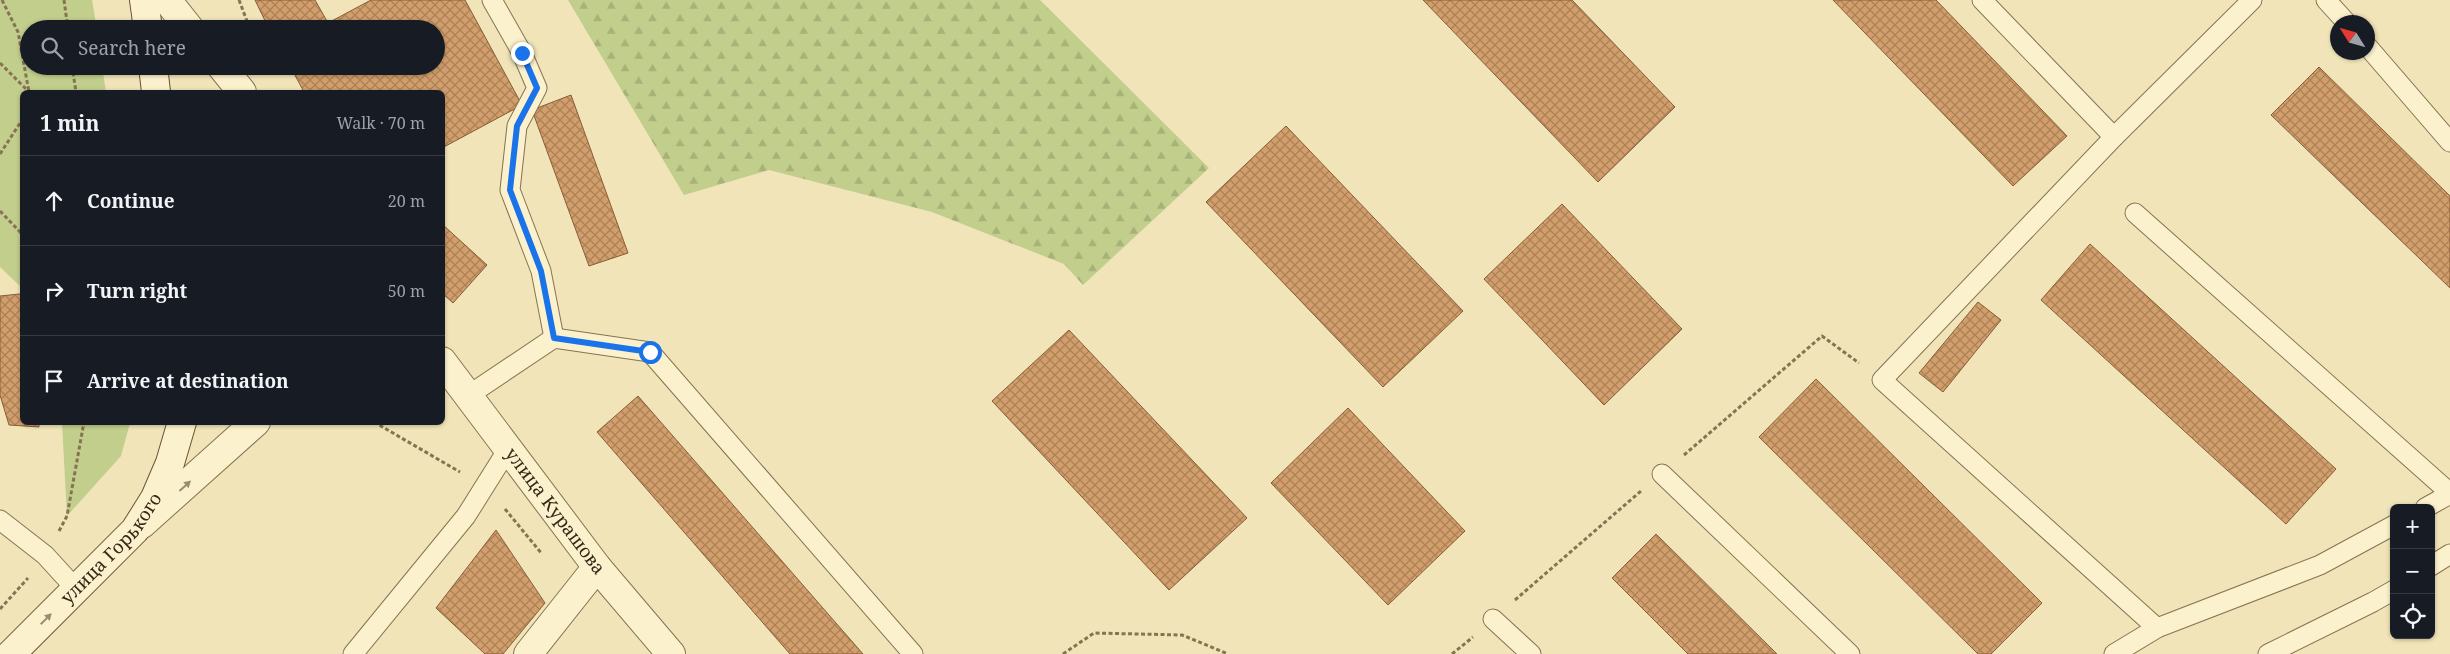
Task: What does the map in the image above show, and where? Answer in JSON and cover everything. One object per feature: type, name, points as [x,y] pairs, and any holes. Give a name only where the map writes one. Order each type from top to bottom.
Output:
[{"type":"street","points":[[144,0],[147,20]]},
{"type":"street","points":[[167,0],[183,20]]},
{"type":"street","points":[[154,75],[156,90]]},
{"type":"street","points":[[228,75],[240,90]]},
{"type":"street","name":"улица Курашова","points":[[445,365],[597,567],[671,654]]},
{"type":"street","name":"улица Горького","points":[[11,654],[135,530],[155,498],[170,463],[181,425]]},
{"type":"street","points":[[135,530],[253,425]]},
{"type":"street","points":[[528,654],[597,567]]},
{"type":"lane","points":[[492,0],[522,53],[537,88],[517,126],[510,190],[541,271],[554,338]]},
{"type":"lane","points":[[1982,0],[2114,137]]},
{"type":"lane","points":[[2157,628],[1882,380],[2114,137],[2252,0]]},
{"type":"lane","points":[[2326,0],[2340,15]]},
{"type":"lane","points":[[2375,55],[2450,142]]},
{"type":"lane","points":[[2135,213],[2450,493],[2432,504]]},
{"type":"lane","points":[[469,395],[554,338],[650,352],[913,654]]},
{"type":"lane","points":[[353,654],[466,516],[508,448]]},
{"type":"lane","points":[[1662,474],[1850,654]]},
{"type":"lane","points":[[3,526],[45,555],[76,589]]},
{"type":"lane","points":[[2114,654],[2157,628],[2320,565],[2390,527]]},
{"type":"lane","points":[[2435,563],[2450,554]]},
{"type":"lane","points":[[2268,654],[2390,592]]},
{"type":"lane","points":[[1493,619],[1530,654]]},
{"type":"path","points":[[2,0],[18,32],[20,43]]},
{"type":"path","points":[[64,0],[67,20]]},
{"type":"path","points":[[239,0],[247,20]]},
{"type":"path","points":[[0,63],[27,90]]},
{"type":"path","points":[[26,75],[29,90]]},
{"type":"path","points":[[73,75],[76,90]]},
{"type":"path","points":[[0,154],[20,123]]},
{"type":"path","points":[[0,211],[20,232]]},
{"type":"path","points":[[0,609],[18,590],[45,555],[67,516],[83,425]]},
{"type":"path","points":[[1063,654],[1094,633],[1182,635],[1228,654]]},
{"type":"green space","points":[[0,0],[92,0],[95,20],[20,20],[20,75],[103,75],[106,90],[20,90],[20,286],[0,267]]},
{"type":"green space","points":[[568,0],[1040,0],[1209,168],[1083,285],[1064,264],[932,212],[769,170],[684,195]]},
{"type":"green space","points":[[62,425],[129,425],[121,456],[67,516]]},
{"type":"building","points":[[255,0],[315,0],[326,20],[265,20]]},
{"type":"building","points":[[371,0],[465,0],[522,105],[445,146],[445,90],[303,90],[295,75],[445,75],[445,20],[334,20]]},
{"type":"building","points":[[1423,0],[1572,0],[1675,107],[1598,182]]},
{"type":"building","points":[[1833,0],[1936,0],[2067,136],[2013,186]]},
{"type":"building","points":[[2319,67],[2450,196],[2450,288],[2271,115]]},
{"type":"building","points":[[571,95],[628,253],[589,266],[532,110]]},
{"type":"building","points":[[1286,126],[1463,311],[1383,387],[1206,202]]},
{"type":"building","points":[[1562,204],[1682,329],[1604,405],[1484,279]]},
{"type":"building","points":[[445,227],[487,265],[453,303],[445,296]]},
{"type":"building","points":[[2090,244],[2336,469],[2286,524],[2041,300]]},
{"type":"building","points":[[20,294],[20,425],[39,425],[39,427],[9,425],[0,395],[0,296]]},
{"type":"building","points":[[1978,302],[2001,320],[1943,392],[1919,373]]},
{"type":"building","points":[[1069,330],[1247,518],[1169,590],[992,401]]},
{"type":"building","points":[[1816,379],[2042,603],[1991,654],[1978,654],[1759,437]]},
{"type":"building","points":[[638,396],[863,654],[790,654],[597,432]]},
{"type":"building","points":[[1348,408],[1465,531],[1388,605],[1271,483]]},
{"type":"building","points":[[496,530],[545,603],[503,654],[485,654],[436,608]]},
{"type":"building","points":[[1656,534],[1777,654],[1688,654],[1612,578]]},
{"type":"route","points":[[522,53],[537,88],[517,126],[510,190],[541,271],[554,338],[650,352]]}]
